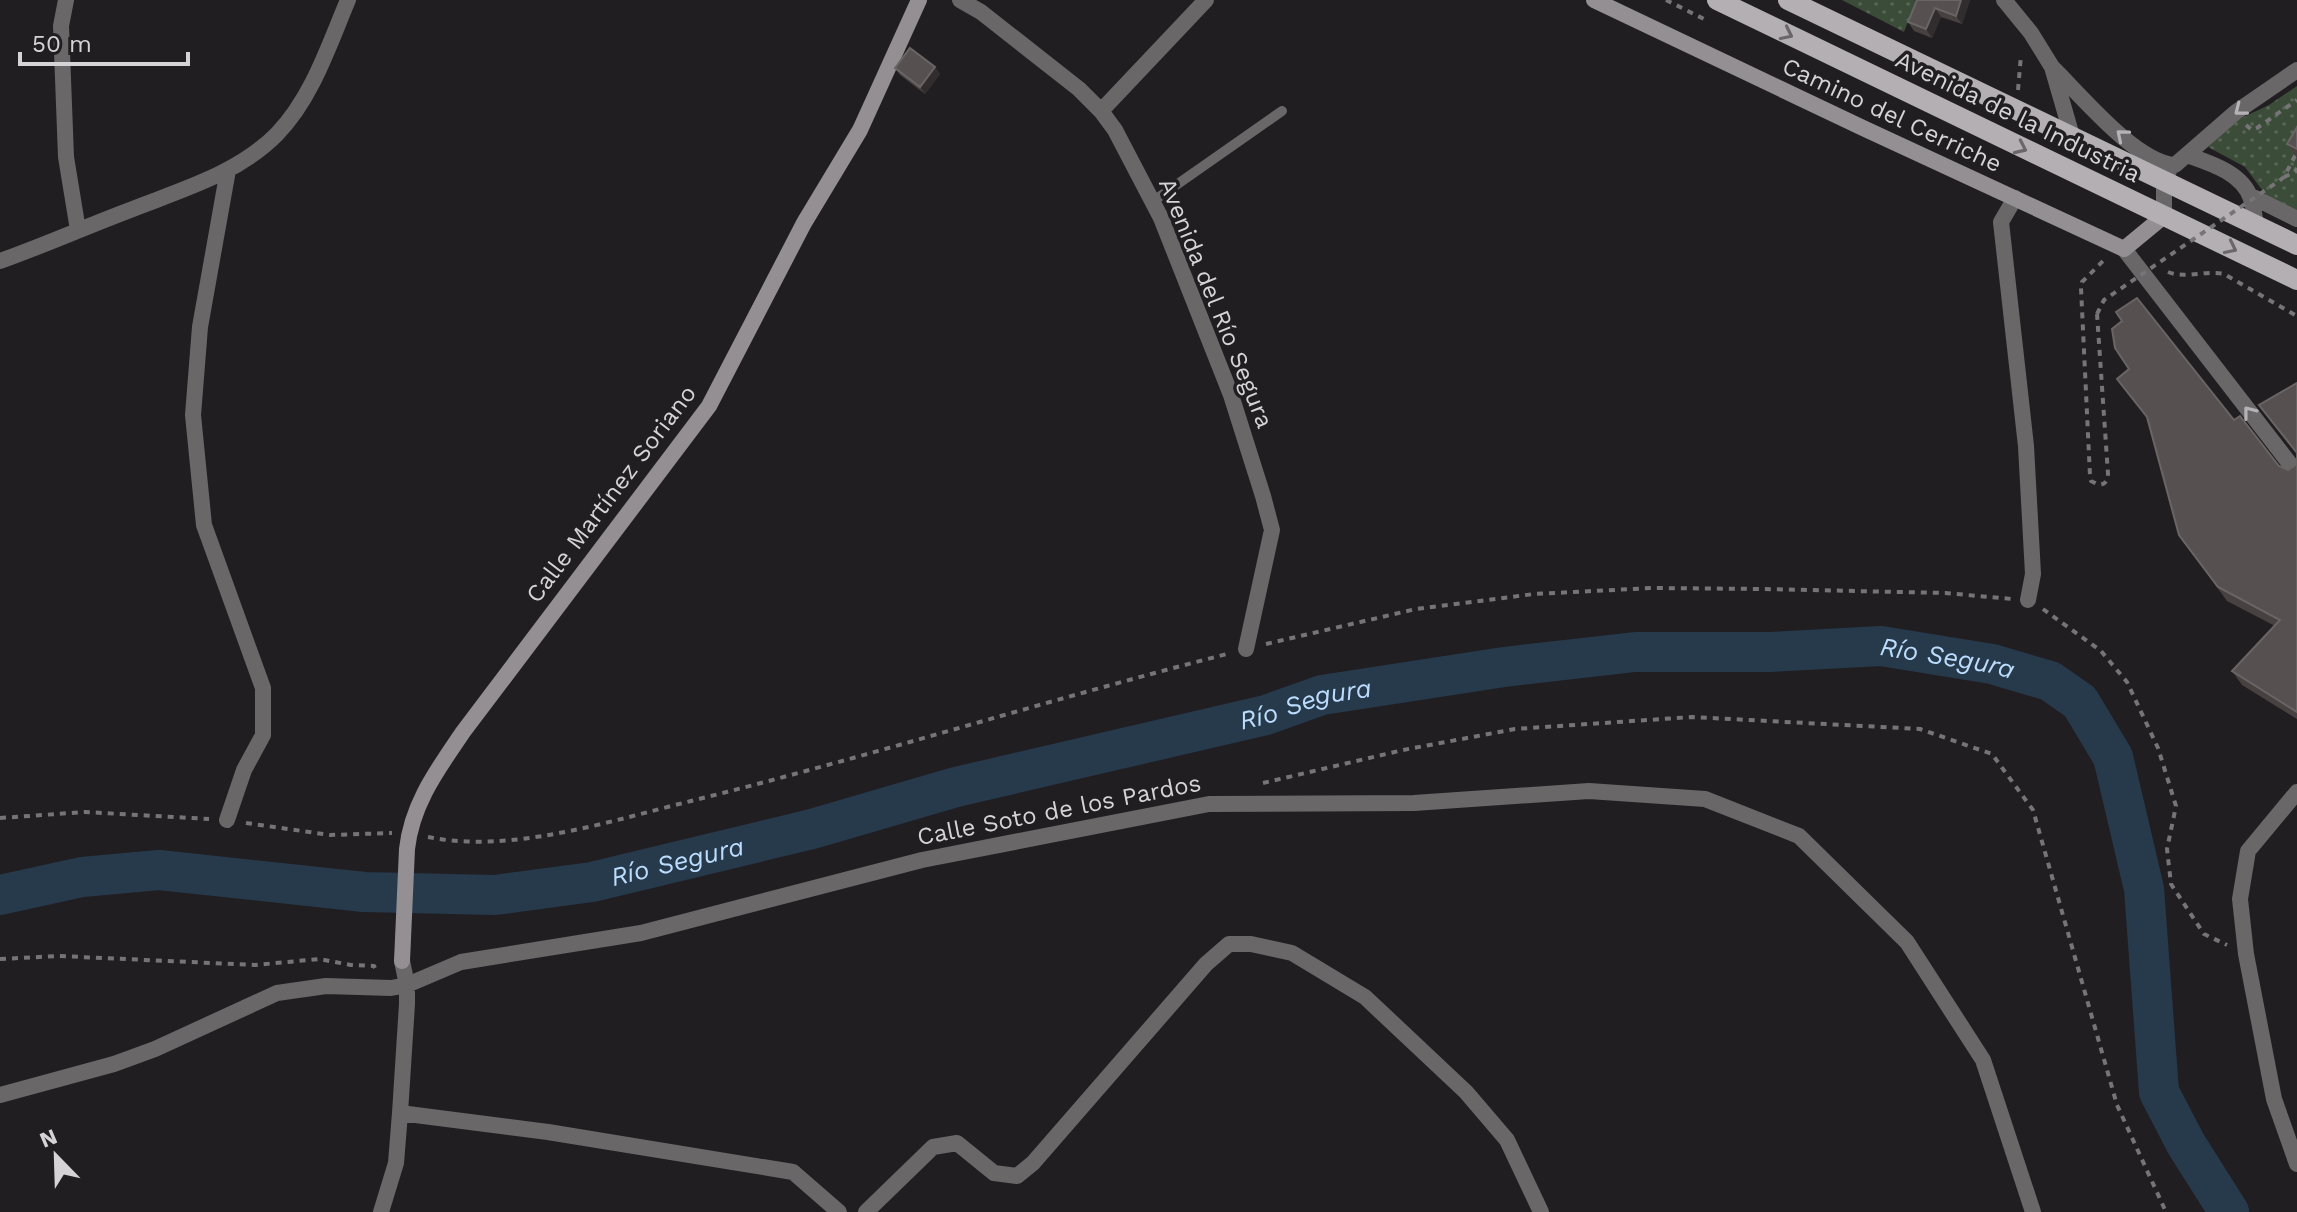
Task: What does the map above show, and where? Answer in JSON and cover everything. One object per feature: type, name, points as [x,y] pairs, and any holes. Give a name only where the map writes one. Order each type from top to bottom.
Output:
[{"type":"main road","name":"Avenida de la Industria","points":[[1717,0],[2297,280]]},
{"type":"main road","name":"Avenida de la Industria","points":[[1788,0],[2072,136],[2175,167],[2256,225],[2297,245]]},
{"type":"street","points":[[66,0],[61,26],[66,157],[78,230]]},
{"type":"street","points":[[0,261],[228,170],[252,155],[277,134],[299,106],[348,0]]},
{"type":"street","name":"Calle Martínez Soriano","points":[[407,985],[402,961],[408,841],[417,804],[463,732],[709,406],[804,223],[860,130],[919,0]]},
{"type":"street","name":"Avenida del Río Segura","points":[[960,0],[981,12],[1079,89],[1101,111],[1115,130],[1161,218],[1231,395],[1272,530],[1246,649]]},
{"type":"street","points":[[1101,111],[1206,0]]},
{"type":"street","name":"Camino del Cerriche","points":[[1594,0],[2015,198],[2125,244]]},
{"type":"street","points":[[2004,0],[2031,33],[2052,67],[2118,133],[2153,160],[2164,164],[2229,172],[2251,196],[2256,225]]},
{"type":"street","points":[[2052,67],[2072,136]]},
{"type":"street","points":[[2297,70],[2236,112],[2175,167],[2164,216],[2125,244],[2297,473]]},
{"type":"street","points":[[227,820],[244,770],[263,735],[263,688],[204,525],[193,415],[200,327],[228,170]]},
{"type":"street","points":[[2251,196],[2297,219]]},
{"type":"street","points":[[2015,198],[2001,222],[2026,446],[2033,574],[2028,600]]},
{"type":"street","name":"Calle Soto de los Pardos","points":[[0,1095],[114,1064],[155,1049],[277,993],[326,986],[386,988],[407,985],[461,962],[641,933],[922,860],[1209,804],[1414,803],[1589,791],[1705,799],[1799,836],[1907,942],[1983,1060],[2033,1212]]},
{"type":"street","points":[[2297,792],[2248,851],[2240,899],[2246,954],[2274,1099],[2297,1164]]},
{"type":"street","points":[[866,1212],[933,1147],[957,1143],[994,1173],[1017,1176],[1033,1163],[1206,964],[1229,944],[1251,944],[1292,953],[1365,997],[1466,1092],[1507,1140],[1541,1212]]},
{"type":"street","points":[[381,1212],[396,1163],[407,985]]},
{"type":"street","points":[[400,1113],[548,1132],[793,1172],[839,1212]]},
{"type":"lane","points":[[1152,202],[1282,111]]},
{"type":"path","points":[[2011,93],[2018,92],[2022,41],[2031,33]]},
{"type":"path","points":[[2236,112],[2252,130],[2297,100]]},
{"type":"path","points":[[2284,177],[2297,152]]},
{"type":"path","points":[[2297,168],[2295,172],[2284,177],[2101,304],[2097,314],[2108,474],[2104,484],[2091,481],[2081,288],[2082,282],[2125,244],[2163,269],[2171,274],[2224,274],[2297,316]]},
{"type":"path","points":[[0,818],[85,812],[227,820],[330,835],[408,841],[501,841],[582,827],[886,750],[1141,676],[1416,609],[1534,594],[1652,588],[1945,593],[2028,600],[2057,617],[2101,651],[2127,682],[2158,748],[2176,806],[2167,849],[2171,884],[2204,934],[2246,954]]},
{"type":"path","points":[[0,959],[59,956],[255,965],[319,959],[374,966],[386,988]]},
{"type":"green space","points":[[1842,0],[1916,0],[1904,32]]},
{"type":"green space","points":[[2297,86],[2297,212],[2268,198],[2245,167],[2208,147],[2237,120],[2269,105]]},
{"type":"building","points":[[1917,0],[1961,0],[1956,16],[1935,8],[1926,29],[1908,22]]},
{"type":"building","points":[[910,48],[935,67],[920,87],[895,68]]},
{"type":"building","points":[[2297,127],[2297,149],[2287,144]]},
{"type":"building","points":[[2137,298],[2234,420],[2240,416],[2279,466],[2288,470],[2297,464],[2297,712],[2232,671],[2280,620],[2218,587],[2179,535],[2147,417],[2117,379],[2129,369],[2115,348],[2112,329],[2122,321],[2116,312]]},
{"type":"building","points":[[2297,383],[2297,453],[2259,405]]},
{"type":"waterway","name":"Río Segura","points":[[0,895],[82,877],[159,870],[364,892],[495,895],[592,882],[812,829],[956,787],[1266,715],[1322,695],[1504,667],[1635,652],[1769,652],[1881,646],[1992,664],[2050,681],[2080,702],[2113,757],[2144,889],[2159,1092],[2186,1144],[2229,1212]]}]
